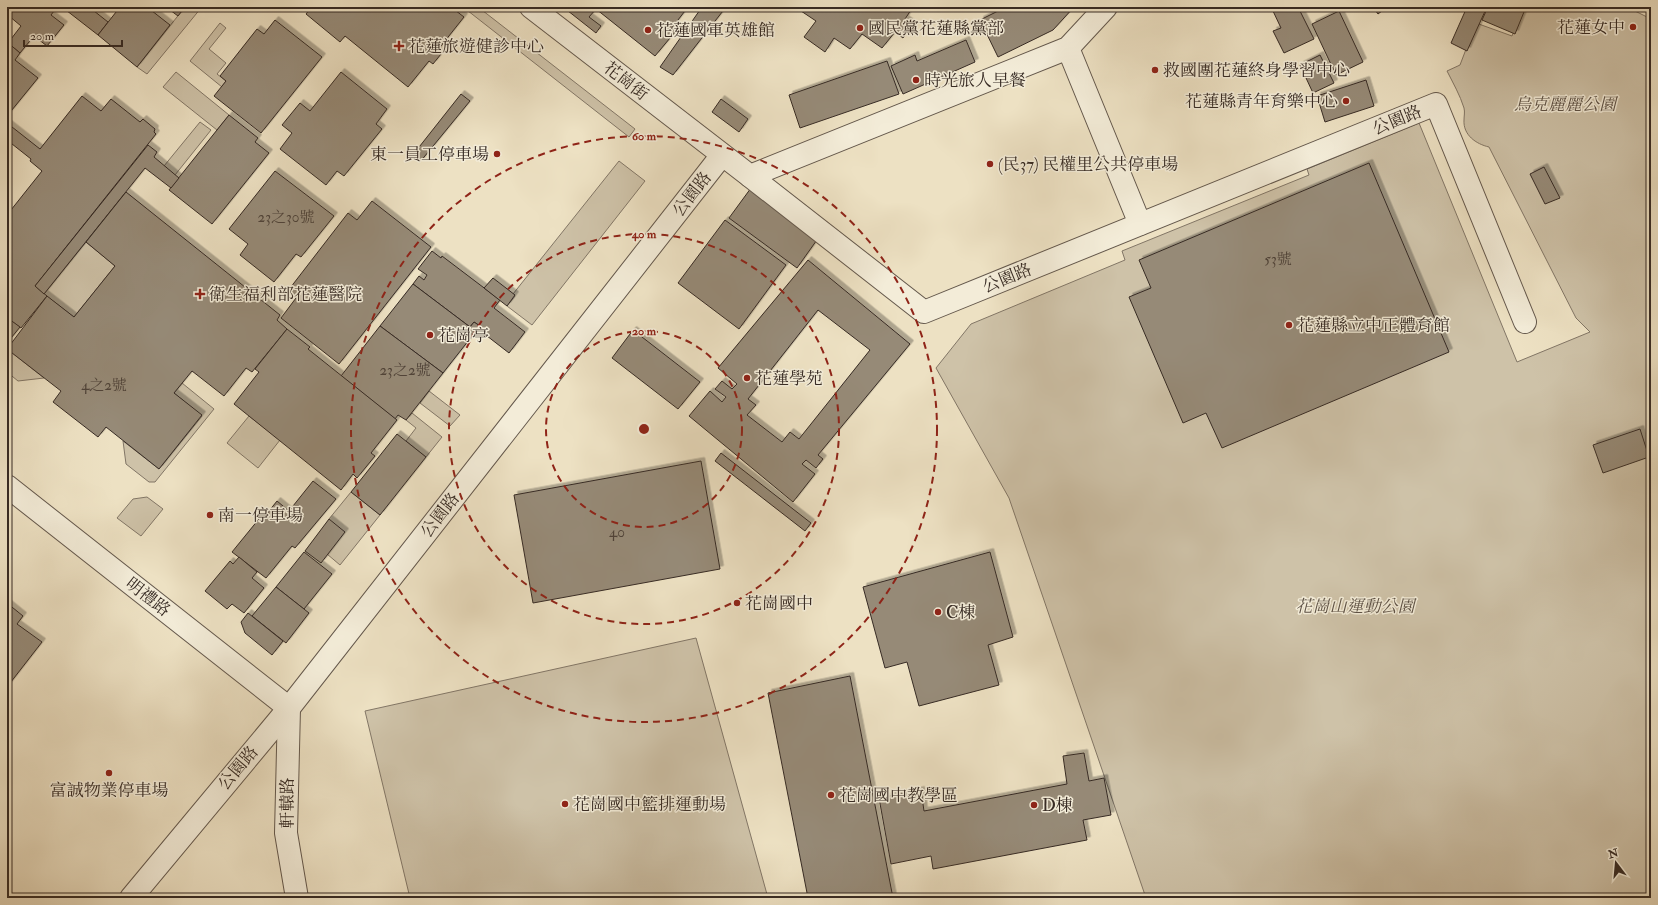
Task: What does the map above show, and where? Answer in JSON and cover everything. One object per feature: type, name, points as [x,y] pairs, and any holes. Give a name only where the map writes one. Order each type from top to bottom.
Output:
[{"type":"street","name":"花崗街","points":[[531,7],[722,155]]},
{"type":"street","points":[[750,176],[1068,48],[1106,7]]},
{"type":"street","points":[[1068,48],[1140,224]]},
{"type":"street","name":"公園路","points":[[131,898],[289,708],[722,155],[924,312],[1436,104],[1524,322]]},
{"type":"street","name":"明禮路","points":[[7,486],[289,708]]},
{"type":"street","name":"軒轅路","points":[[289,708],[286,833],[297,898]]},
{"type":"green space","points":[[185,7],[201,8],[147,74],[137,67]]},
{"type":"green space","points":[[463,7],[478,7],[635,129],[629,137]]},
{"type":"green space","name":"花崗山運動公園","points":[[1523,7],[1627,7],[1651,19],[1651,898],[1146,898],[1009,498],[936,368],[971,324],[1125,260],[1122,251],[1309,175],[1307,169],[1419,123],[1517,362],[1590,332],[1576,318],[1489,147],[1479,144],[1468,134],[1464,125],[1464,108],[1447,71],[1460,65],[1476,23],[1512,36]]},
{"type":"green space","points":[[220,23],[226,28],[209,49],[226,63],[217,74],[226,81],[222,87],[190,61]]},
{"type":"green space","points":[[176,72],[229,115],[217,130],[163,87]]},
{"type":"green space","points":[[200,122],[211,130],[175,175],[164,166]]},
{"type":"green space","points":[[619,161],[645,181],[532,325],[507,306],[515,296],[513,294]]},
{"type":"green space","points":[[86,242],[115,266],[74,317],[44,294]]},
{"type":"green space","points":[[7,349],[44,378],[18,381],[7,372]]},
{"type":"green space","points":[[182,383],[214,409],[155,482],[149,482],[126,464],[123,441],[159,469],[202,416],[174,393]]},
{"type":"green space","points":[[429,391],[460,415],[450,426],[420,403]]},
{"type":"green space","points":[[412,413],[442,437],[426,457],[406,441],[416,428],[406,420]]},
{"type":"green space","points":[[249,416],[280,440],[258,468],[227,443]]},
{"type":"green space","points":[[351,492],[380,515],[340,565],[327,554],[329,519]]},
{"type":"green space","points":[[147,497],[163,509],[141,536],[117,518],[133,499]]},
{"type":"green space","name":"花崗國中籃排運動場","points":[[696,638],[768,898],[410,898],[365,711]]},
{"type":"building","points":[[16,7],[57,7],[51,15],[64,25],[47,46],[34,36],[20,53],[8,43],[21,26],[9,16]]},
{"type":"building","points":[[62,7],[89,7],[108,22],[98,35]]},
{"type":"building","points":[[120,7],[132,7],[137,11],[140,7],[147,7],[170,25],[137,67],[98,35]]},
{"type":"building","points":[[166,7],[185,7],[178,16]]},
{"type":"building","name":"花蓮旅遊健診中心","points":[[308,7],[451,7],[464,17],[437,51],[441,54],[433,64],[429,61],[408,87],[345,36],[340,42],[306,14],[310,9]]},
{"type":"building","name":"花蓮國軍英雄館","points":[[563,7],[688,7],[671,29],[675,32],[655,56],[596,9],[589,17],[601,26],[596,33]]},
{"type":"building","points":[[702,7],[726,7],[673,75],[660,67]]},
{"type":"building","name":"國民黨花蓮縣黨部","points":[[795,7],[913,7],[905,19],[912,24],[903,38],[895,32],[882,48],[862,34],[850,49],[834,38],[825,52],[804,37],[816,21]]},
{"type":"building","points":[[1006,7],[1074,7],[1053,30],[998,57],[980,20]]},
{"type":"building","points":[[1288,7],[1298,7],[1314,39],[1284,53],[1273,31],[1281,28],[1273,11]]},
{"type":"building","points":[[1373,7],[1387,7],[1378,14]]},
{"type":"building","points":[[1467,7],[1486,9],[1467,51],[1451,43]]},
{"type":"building","points":[[1488,7],[1526,7],[1515,34],[1482,20]]},
{"type":"building","points":[[1339,11],[1363,62],[1336,75],[1312,24]]},
{"type":"building","points":[[275,20],[322,57],[261,133],[214,96],[226,81],[220,76],[257,29],[264,34]]},
{"type":"building","name":"時光旅人早餐","points":[[966,40],[975,62],[903,94],[891,66],[915,55],[917,61]]},
{"type":"building","points":[[7,42],[20,53],[15,60],[38,78],[7,116]]},
{"type":"building","points":[[1320,55],[1334,83],[1313,93],[1300,65]]},
{"type":"building","points":[[887,61],[899,94],[800,128],[789,95]]},
{"type":"building","points":[[341,72],[387,109],[376,124],[382,129],[344,176],[337,171],[326,185],[280,149],[292,133],[282,125],[300,103],[310,111]]},
{"type":"building","name":"花蓮縣青年育樂中心","points":[[1366,80],[1374,106],[1325,122],[1317,96]]},
{"type":"building","points":[[461,94],[470,101],[420,162],[412,156]]},
{"type":"building","points":[[82,96],[101,111],[111,99],[140,122],[143,119],[155,129],[154,132],[156,134],[35,286],[47,296],[21,328],[7,318],[7,215],[42,171],[30,161],[31,159],[7,140],[7,123],[40,149]]},
{"type":"building","points":[[721,99],[748,119],[739,132],[712,112]]},
{"type":"building","points":[[229,115],[258,138],[255,142],[269,153],[212,224],[169,190]]},
{"type":"building","points":[[148,145],[157,152],[154,157],[179,178],[171,188],[145,168],[44,294],[35,286]]},
{"type":"building","name":"花蓮縣立中正體育館","points":[[1369,163],[1449,352],[1222,448],[1206,413],[1183,423],[1129,297],[1151,288],[1139,260]]},
{"type":"building","points":[[1544,167],[1560,198],[1545,204],[1530,174]]},
{"type":"building","points":[[275,171],[334,216],[301,257],[296,254],[274,282],[240,255],[248,244],[229,229]]},
{"type":"building","points":[[751,188],[819,237],[797,268],[729,218]]},
{"type":"building","points":[[126,192],[280,315],[277,320],[287,329],[252,372],[246,368],[224,396],[192,371],[174,393],[202,415],[159,469],[106,427],[98,437],[53,402],[61,391],[7,349],[47,296],[74,317],[115,266],[86,242]]},
{"type":"building","points":[[372,201],[431,247],[339,364],[281,318],[296,298],[287,292],[348,213],[357,220]]},
{"type":"building","points":[[725,220],[786,265],[739,329],[678,283]]},
{"type":"building","points":[[432,251],[441,258],[442,256],[500,300],[494,308],[525,332],[509,353],[478,329],[480,326],[474,322],[470,327],[413,284],[419,276],[424,280],[427,275],[418,269]]},
{"type":"building","name":"花蓮學苑","points":[[808,260],[910,344],[818,455],[823,459],[816,468],[806,460],[802,464],[815,474],[793,502],[689,416],[710,391],[722,402],[726,397],[715,389],[722,381],[732,389],[737,384],[718,368]],"holes":[[[818,310],[870,350],[799,439],[790,432],[782,442],[747,415],[756,405],[748,399]]]},
{"type":"building","points":[[493,278],[515,295],[507,306],[484,288]]},
{"type":"building","points":[[413,284],[470,327],[474,322],[480,326],[443,373],[380,326]]},
{"type":"building","points":[[9,319],[20,327],[7,343],[7,322]]},
{"type":"building","points":[[380,326],[443,373],[406,420],[398,415],[395,419],[341,376]]},
{"type":"building","points":[[287,329],[310,347],[308,349],[397,420],[371,453],[375,456],[357,478],[353,474],[341,490],[234,404],[259,372],[255,369]]},
{"type":"building","points":[[633,330],[700,382],[678,409],[612,358]]},
{"type":"building","points":[[1640,429],[1649,457],[1603,473],[1593,445]]},
{"type":"building","points":[[397,434],[426,457],[380,515],[351,492]]},
{"type":"building","points":[[721,453],[811,523],[805,531],[715,461]]},
{"type":"building","name":"花崗國中","points":[[701,461],[720,569],[533,603],[514,495]]},
{"type":"building","points":[[313,481],[336,499],[295,548],[292,546],[266,578],[232,552],[263,514],[265,516],[277,501],[289,511]]},
{"type":"building","points":[[329,519],[345,532],[321,563],[305,551]]},
{"type":"building","points":[[304,552],[332,574],[304,609],[276,587]]},
{"type":"building","name":"C棟","points":[[990,552],[1013,637],[988,645],[999,685],[919,706],[907,662],[885,668],[863,587]]},
{"type":"building","points":[[239,557],[257,572],[252,578],[264,588],[244,613],[232,604],[227,609],[205,591],[230,561],[233,564]]},
{"type":"building","points":[[276,587],[309,613],[286,643],[252,616]]},
{"type":"building","points":[[7,603],[23,616],[17,624],[42,642],[7,687]]},
{"type":"building","points":[[248,613],[283,641],[272,655],[245,633],[241,622]]},
{"type":"building","name":"花崗國中教學區","points":[[850,676],[893,898],[808,898],[768,693]]},
{"type":"building","name":"D棟","points":[[1084,753],[1089,781],[1104,778],[1111,815],[1083,820],[1087,840],[933,869],[931,856],[891,864],[879,798],[921,790],[924,811],[1067,784],[1063,756]]},
{"type":"place","name":"花蓮女中","points":[[1633,27]]},
{"type":"place","name":"國民黨花蓮縣黨部","points":[[860,28]]},
{"type":"place","name":"花蓮國軍英雄館","points":[[648,30]]},
{"type":"place","name":"花蓮旅遊健診中心","points":[[399,46]]},
{"type":"place","name":"救國團花蓮終身學習中心","points":[[1155,70]]},
{"type":"place","name":"時光旅人早餐","points":[[916,80]]},
{"type":"place","name":"花蓮縣青年育樂中心","points":[[1346,101]]},
{"type":"place","name":"東一員工停車場","points":[[497,154]]},
{"type":"place","name":"(民37) 民權里公共停車場","points":[[990,164]]},
{"type":"place","name":"衛生福利部花蓮醫院","points":[[200,294]]},
{"type":"place","name":"花蓮縣立中正體育館","points":[[1289,325]]},
{"type":"place","name":"花崗亭","points":[[430,335]]},
{"type":"place","name":"花蓮學苑","points":[[747,378]]},
{"type":"place","name":"南一停車場","points":[[210,515]]},
{"type":"place","name":"花崗國中","points":[[737,603]]},
{"type":"place","name":"C棟","points":[[938,612]]},
{"type":"place","name":"富誠物業停車場","points":[[109,773]]},
{"type":"place","name":"花崗國中教學區","points":[[831,795]]},
{"type":"place","name":"花崗國中籃排運動場","points":[[565,804]]},
{"type":"place","name":"D棟","points":[[1034,805]]},
{"type":"park label","name":"烏克麗麗公園","points":[[1565,104]]}]
